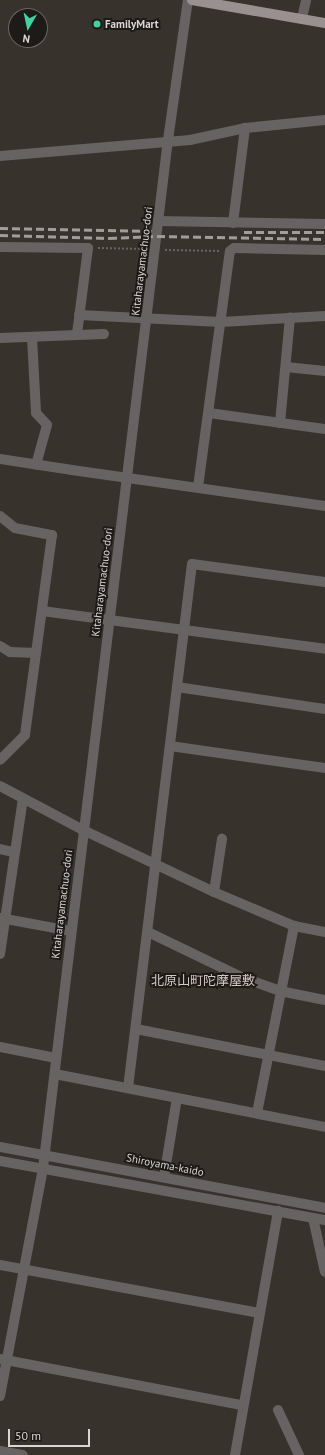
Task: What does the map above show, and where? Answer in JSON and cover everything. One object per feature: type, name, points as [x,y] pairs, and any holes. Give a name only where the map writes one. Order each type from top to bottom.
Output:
[{"type":"main road","points":[[192,0],[325,23]]},
{"type":"street","name":"Kitaharayamachuo-dori","points":[[0,1396],[3,1360],[23,1269],[42,1168],[55,1074],[70,931],[126,478],[168,140],[188,0]]},
{"type":"street","points":[[302,18],[306,0]]},
{"type":"street","points":[[0,156],[168,140],[190,140],[245,128],[325,120]]},
{"type":"street","points":[[233,223],[245,128]]},
{"type":"street","points":[[158,222],[325,224]]},
{"type":"street","points":[[0,247],[88,248],[76,334]]},
{"type":"street","points":[[198,487],[230,251],[234,248],[325,250]]},
{"type":"street","points":[[79,315],[221,322],[325,316]]},
{"type":"street","points":[[280,423],[290,318]]},
{"type":"street","points":[[0,338],[32,338],[76,334],[104,334]]},
{"type":"street","points":[[32,338],[36,413],[47,425],[36,465]]},
{"type":"street","points":[[286,367],[325,371]]},
{"type":"street","points":[[209,414],[325,429]]},
{"type":"street","points":[[0,459],[325,506]]},
{"type":"street","points":[[0,516],[15,528],[52,535],[26,734],[0,760]]},
{"type":"street","points":[[128,1088],[192,564],[325,582]]},
{"type":"street","points":[[42,611],[184,628],[325,649]]},
{"type":"street","points":[[0,646],[10,652],[36,654]]},
{"type":"street","points":[[177,687],[325,709]]},
{"type":"street","points":[[170,746],[325,768]]},
{"type":"street","points":[[0,786],[155,866],[294,926],[325,932]]},
{"type":"street","points":[[0,954],[2,919],[23,799]]},
{"type":"street","points":[[214,892],[222,839]]},
{"type":"street","points":[[0,849],[13,852]]},
{"type":"street","points":[[2,919],[70,931]]},
{"type":"street","points":[[257,1114],[294,926]]},
{"type":"street","points":[[148,932],[241,977],[280,991],[325,1000]]},
{"type":"street","points":[[136,1029],[325,1066]]},
{"type":"street","points":[[0,1048],[56,1058]]},
{"type":"street","points":[[55,1074],[325,1127]]},
{"type":"street","points":[[164,1177],[177,1098]]},
{"type":"street","name":"Shiroyama-kaido","points":[[0,1147],[325,1208]]},
{"type":"street","points":[[0,1161],[325,1220]]},
{"type":"street","points":[[235,1455],[242,1405],[278,1211]]},
{"type":"street","points":[[313,1218],[325,1272]]},
{"type":"street","points":[[0,1265],[259,1313]]},
{"type":"street","points":[[3,1360],[242,1405]]},
{"type":"street","points":[[278,1410],[299,1455]]},
{"type":"street","points":[[0,1451],[23,1455]]},
{"type":"path","points":[[88,248],[146,249],[146,257]]},
{"type":"path","points":[[164,258],[164,250],[230,251]]},
{"type":"railway","points":[[0,228],[156,231]]},
{"type":"railway","points":[[244,232],[325,232]]},
{"type":"railway","points":[[0,235],[109,238],[157,236],[325,239]]},
{"type":"place","name":"FamilyMart","points":[[97,24]]},
{"type":"district","name":"北原山町陀摩屋敷","points":[[203,981]]}]
